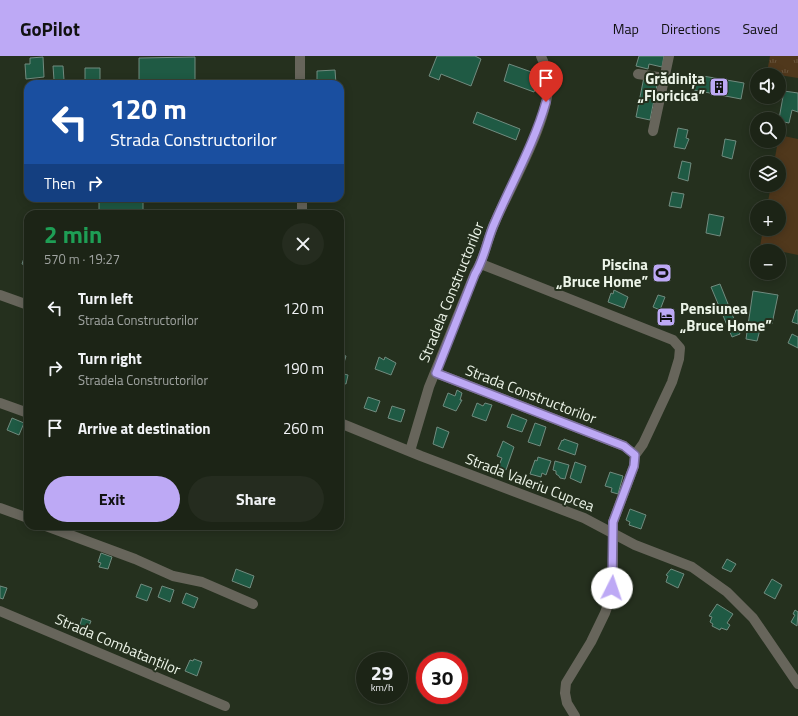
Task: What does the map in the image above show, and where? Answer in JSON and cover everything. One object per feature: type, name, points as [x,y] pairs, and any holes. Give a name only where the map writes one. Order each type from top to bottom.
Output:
[{"type":"street","points":[[300,56],[300,80]]},
{"type":"street","name":"Stradela Constructorilor","points":[[410,451],[436,373],[475,274],[481,264],[494,224],[542,117],[549,80],[541,56]]},
{"type":"street","points":[[653,131],[670,56]]},
{"type":"street","points":[[638,74],[664,78]]},
{"type":"street","points":[[481,264],[677,343],[680,348],[681,353],[672,382],[643,444],[635,455],[634,466],[613,522],[612,532],[614,556],[611,596],[605,613],[591,642],[566,683],[565,693],[567,703],[575,716]]},
{"type":"street","points":[[0,295],[24,304]]},
{"type":"street","name":"Strada Constructorilor","points":[[436,373],[624,446],[635,455]]},
{"type":"street","points":[[0,403],[24,412]]},
{"type":"street","name":"Strada Valeriu Cupcea","points":[[344,425],[584,518],[635,545],[692,566],[727,592],[753,618],[798,684]]},
{"type":"street","points":[[0,508],[24,517]]},
{"type":"street","points":[[56,530],[173,576],[202,582],[254,604]]},
{"type":"street","name":"Strada Combatanților","points":[[0,611],[225,706]]},
{"type":"green space","points":[[770,56],[798,56],[798,78],[786,76],[786,68],[768,68]]},
{"type":"green space","points":[[786,136],[798,139],[798,255],[786,252],[786,244],[760,244],[762,236],[786,236],[786,200],[768,200],[770,192],[786,192],[786,156],[775,156],[777,148],[786,148]]},
{"type":"building","points":[[437,56],[475,56],[481,59],[471,86],[441,74],[439,80],[429,76]]},
{"type":"building","points":[[639,56],[664,56],[662,67],[649,64],[648,69],[636,66]]},
{"type":"building","points":[[43,57],[44,77],[26,79],[25,64],[30,64],[30,58]]},
{"type":"building","points":[[195,57],[195,80],[139,80],[139,58]]},
{"type":"building","points":[[509,64],[540,75],[534,92],[504,81]]},
{"type":"building","points":[[53,66],[63,66],[64,80],[54,80]]},
{"type":"building","points":[[85,68],[100,68],[100,80],[85,80]]},
{"type":"building","points":[[335,70],[336,80],[317,80],[317,71]]},
{"type":"building","name":"Grădinița „Floricica”","points":[[697,75],[744,83],[741,99],[694,90]]},
{"type":"building","points":[[644,77],[658,80],[650,120],[636,117]]},
{"type":"building","points":[[786,91],[798,93],[798,112],[792,110],[789,123],[786,122],[786,112],[780,112],[782,104],[786,104]]},
{"type":"building","points":[[477,112],[520,129],[516,140],[473,123]]},
{"type":"building","points":[[678,128],[688,130],[686,138],[689,139],[685,149],[674,147]]},
{"type":"building","points":[[725,139],[736,141],[732,159],[722,156]]},
{"type":"building","points":[[682,161],[691,163],[688,181],[678,178]]},
{"type":"building","points":[[672,192],[684,194],[681,208],[669,206]]},
{"type":"building","points":[[99,202],[143,202],[143,210],[99,210]]},
{"type":"building","points":[[709,214],[724,217],[720,236],[706,233]]},
{"type":"building","points":[[720,284],[740,334],[732,337],[711,287]]},
{"type":"building","points":[[614,290],[628,297],[624,308],[608,302],[611,293],[613,294]]},
{"type":"building","points":[[753,291],[778,295],[772,324],[762,322],[757,341],[746,339]]},
{"type":"building","points":[[658,295],[665,297],[660,310],[653,307]]},
{"type":"building","points":[[664,309],[673,312],[669,323],[658,318],[660,311],[663,312]]},
{"type":"building","points":[[796,310],[798,310],[798,324],[792,322]]},
{"type":"building","points":[[792,334],[798,337],[798,348],[788,343]]},
{"type":"building","points":[[379,357],[384,360],[385,357],[396,363],[391,375],[375,369]]},
{"type":"building","points":[[344,374],[348,375],[346,384],[344,384]]},
{"type":"building","points":[[457,390],[462,393],[460,400],[462,400],[456,411],[443,406],[448,393],[455,396]]},
{"type":"building","points":[[368,397],[380,401],[376,412],[364,408]]},
{"type":"building","points":[[477,403],[483,406],[485,403],[492,405],[486,421],[472,416]]},
{"type":"building","points":[[392,406],[405,410],[401,422],[388,418]]},
{"type":"building","points":[[512,414],[527,420],[522,432],[507,427]]},
{"type":"building","points":[[12,418],[24,423],[19,435],[7,430]]},
{"type":"building","points":[[535,423],[546,427],[540,446],[528,442]]},
{"type":"building","points":[[437,427],[449,432],[443,448],[433,444]]},
{"type":"building","points":[[564,439],[578,444],[575,455],[558,449],[562,440],[563,441]]},
{"type":"building","points":[[503,441],[514,447],[506,470],[498,468],[502,458],[497,456]]},
{"type":"building","points":[[538,457],[551,461],[546,475],[542,473],[541,477],[530,474],[535,460],[537,461]]},
{"type":"building","points":[[555,461],[569,465],[565,479],[560,478],[556,474],[556,471],[553,470]]},
{"type":"building","points":[[575,462],[586,466],[581,483],[570,478]]},
{"type":"building","points":[[610,472],[623,476],[618,494],[611,492],[612,488],[605,486]]},
{"type":"building","points":[[630,509],[646,515],[641,529],[629,525],[630,522],[626,520]]},
{"type":"building","points":[[101,553],[112,557],[108,569],[99,567],[101,563],[98,562]]},
{"type":"building","points":[[727,559],[736,564],[731,572],[722,568]]},
{"type":"building","points":[[236,569],[254,576],[250,588],[232,581]]},
{"type":"building","points":[[671,569],[684,574],[678,588],[666,582],[668,576],[666,575]]},
{"type":"building","points":[[772,579],[782,585],[775,599],[764,593]]},
{"type":"building","points":[[141,584],[152,588],[147,601],[136,597]]},
{"type":"building","points":[[0,586],[7,588],[3,599],[0,598]]},
{"type":"building","points":[[162,586],[174,590],[170,602],[158,597]]},
{"type":"building","points":[[186,593],[198,598],[194,608],[182,603]]},
{"type":"building","points":[[717,604],[733,614],[727,623],[730,625],[727,630],[721,628],[720,630],[712,626],[713,624],[710,622],[712,617],[709,616]]},
{"type":"building","points":[[795,610],[798,612],[797,626],[791,622],[795,615],[793,614]]},
{"type":"building","points":[[82,618],[91,621],[87,631],[79,628]]},
{"type":"building","points":[[194,659],[202,662],[197,676],[185,671],[190,660],[193,661]]},
{"type":"place","name":"Grădinița „Floricica”","points":[[719,87]]},
{"type":"place","name":"Piscina „Bruce Home”","points":[[662,273]]},
{"type":"place","name":"Pensiunea „Bruce Home”","points":[[666,317]]},
{"type":"route","points":[[546,102],[537,131],[494,224],[481,264],[475,274],[436,373],[545,414],[624,446],[635,455],[634,466],[613,522],[612,532],[614,556],[612,588]]}]
